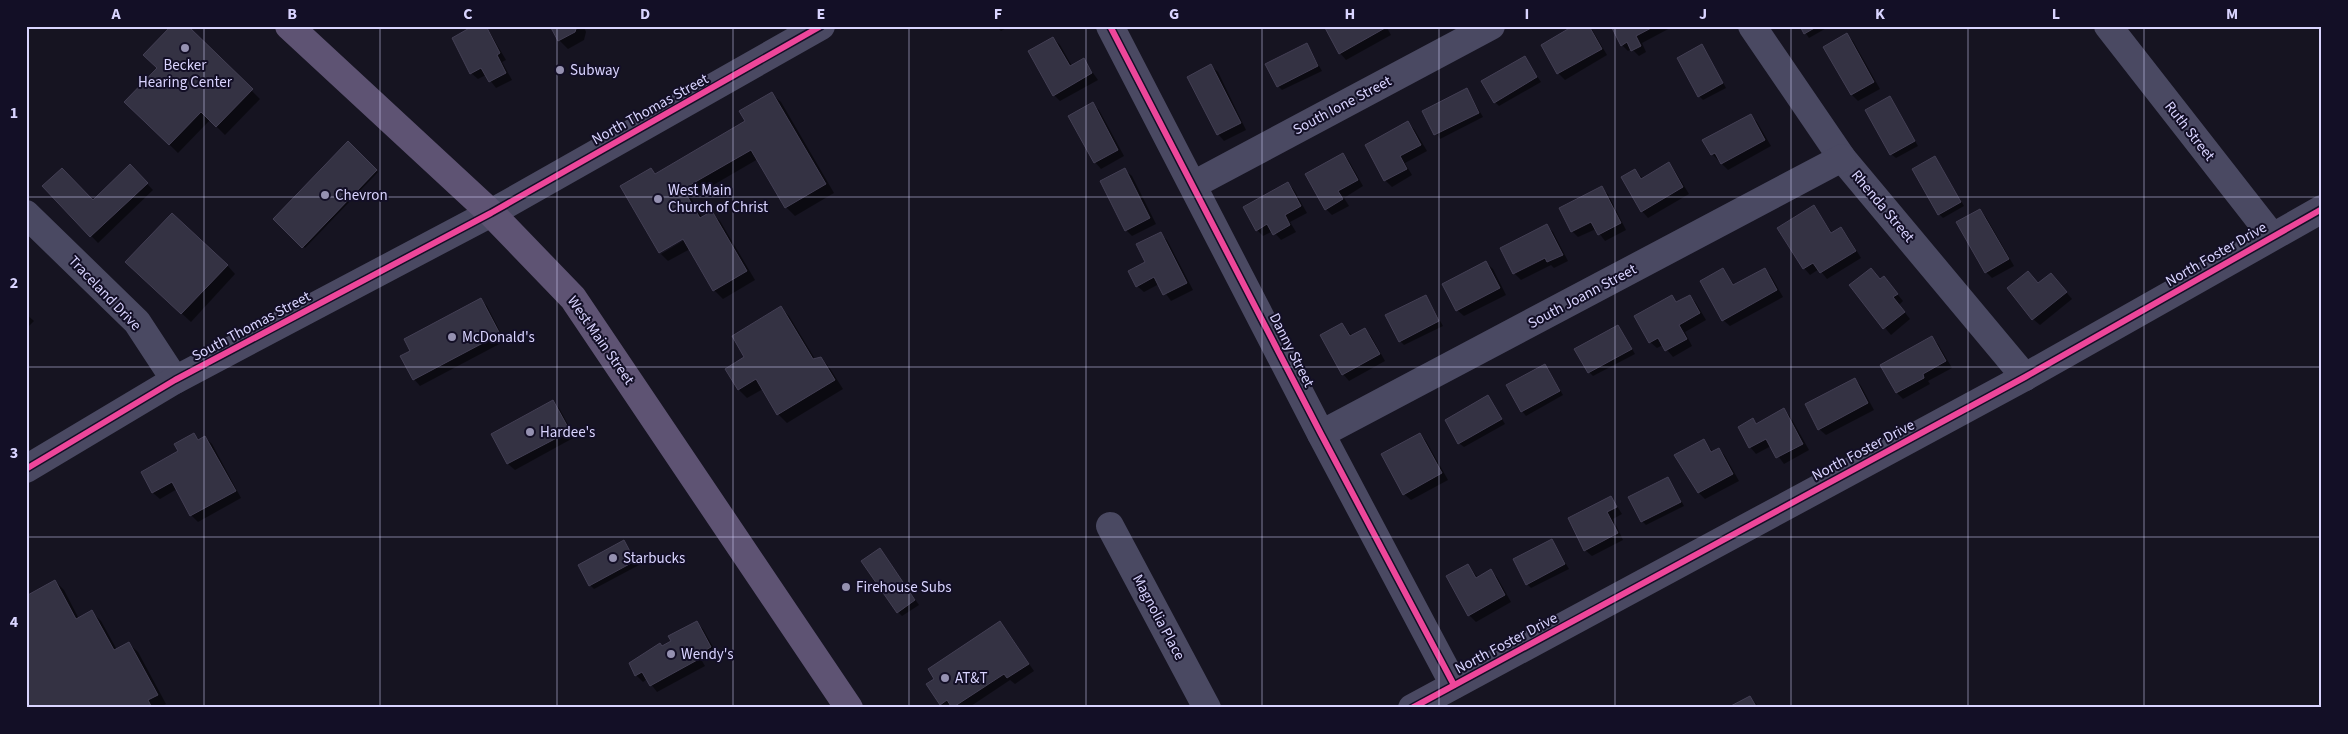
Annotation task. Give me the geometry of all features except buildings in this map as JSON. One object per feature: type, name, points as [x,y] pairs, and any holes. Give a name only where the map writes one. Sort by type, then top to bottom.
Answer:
[{"type":"main road","name":"West Main Street","points":[[289,26],[491,213],[573,298],[622,368],[798,635],[849,708]]},
{"type":"street","name":"North Thomas Street","points":[[491,213],[821,26]]},
{"type":"street","name":"Danny Street","points":[[1110,26],[1321,434],[1454,685]]},
{"type":"street","name":"South Ione Street","points":[[1193,185],[1491,26]]},
{"type":"street","name":"Rhenda Street","points":[[1752,26],[1842,158],[2025,377]]},
{"type":"street","name":"Ruth Street","points":[[2108,26],[2272,236]]},
{"type":"street","name":"South Joann Street","points":[[1321,434],[1842,158]]},
{"type":"street","name":"North Foster Drive","points":[[1412,708],[2025,377],[2322,209]]},
{"type":"street","name":"South Thomas Street","points":[[26,468],[175,380],[491,213]]},
{"type":"street","name":"Traceland Drive","points":[[26,214],[137,322],[175,380]]},
{"type":"street","name":"Magnolia Place","points":[[1110,526],[1208,708]]},
{"type":"cycle path","points":[[26,469],[175,380],[491,213],[821,26]]},
{"type":"cycle path","points":[[1110,26],[1321,434],[1454,685]]},
{"type":"cycle path","points":[[1412,708],[2025,377],[2322,209]]},
{"type":"place","name":"Becker Hearing Center","points":[[185,48]]},
{"type":"place","name":"Subway","points":[[560,70]]},
{"type":"place","name":"Chevron","points":[[325,195]]},
{"type":"place","name":"West Main Church of Christ","points":[[658,199]]},
{"type":"place","name":"McDonald's","points":[[452,337]]},
{"type":"place","name":"Hardee's","points":[[530,432]]},
{"type":"place","name":"Starbucks","points":[[613,558]]},
{"type":"place","name":"Firehouse Subs","points":[[846,587]]},
{"type":"place","name":"Wendy's","points":[[671,654]]},
{"type":"place","name":"AT&T","points":[[945,678]]}]
